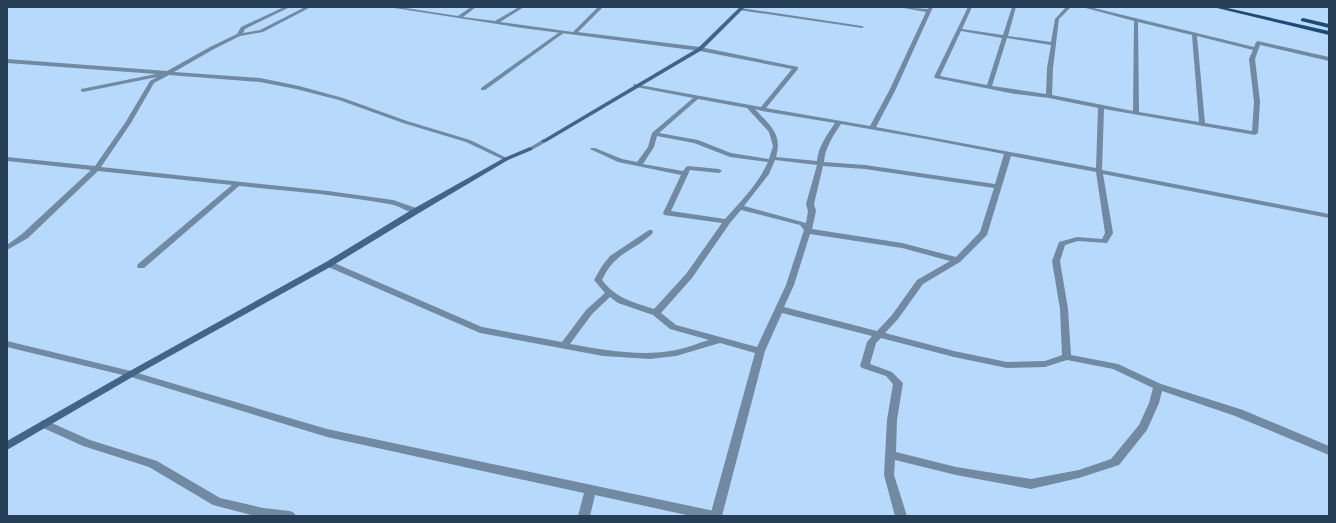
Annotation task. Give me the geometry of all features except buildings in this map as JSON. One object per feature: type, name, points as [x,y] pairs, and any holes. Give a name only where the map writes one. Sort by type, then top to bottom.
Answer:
[{"type":"main road","points":[[1216,7],[1329,33]]},
{"type":"main road","points":[[1245,7],[1329,26]]},
{"type":"main road","points":[[544,141],[636,85],[700,49],[742,8]]},
{"type":"main road","points":[[7,446],[131,374],[329,264],[506,159],[530,148]]},
{"type":"street","points":[[236,36],[243,28],[288,7]]},
{"type":"street","points":[[7,248],[25,236],[96,169],[128,123],[152,82],[236,36],[261,31],[309,7]]},
{"type":"street","points":[[390,7],[575,34],[700,49],[796,68],[762,109]]},
{"type":"street","points":[[424,12],[433,7]]},
{"type":"street","points":[[459,18],[474,7]]},
{"type":"street","points":[[496,23],[522,7]]},
{"type":"street","points":[[575,34],[601,7]]},
{"type":"street","points":[[872,128],[892,91],[930,9],[900,7]]},
{"type":"street","points":[[970,7],[961,30],[937,77],[1015,92],[1049,96],[1202,125],[1255,133],[1256,102],[1252,59],[1258,43],[1329,59]]},
{"type":"street","points":[[989,87],[1006,37],[1014,7]]},
{"type":"street","points":[[1049,96],[1057,19],[1069,7]]},
{"type":"street","points":[[1084,7],[1255,49]]},
{"type":"street","points":[[1099,11],[1105,7]]},
{"type":"street","points":[[742,8],[862,27]]},
{"type":"street","points":[[1136,20],[1136,113]]},
{"type":"street","points":[[961,30],[1054,44]]},
{"type":"street","points":[[483,89],[563,32]]},
{"type":"street","points":[[1194,34],[1202,125]]},
{"type":"street","points":[[7,61],[260,80],[297,87],[341,99],[405,122],[468,141],[506,159]]},
{"type":"street","points":[[7,65],[16,62]]},
{"type":"street","points":[[83,90],[168,73]]},
{"type":"street","points":[[636,85],[749,107],[1008,153],[1329,216]]},
{"type":"street","points":[[639,165],[651,147],[654,134],[697,97]]},
{"type":"street","points":[[656,313],[689,276],[727,221],[758,185],[772,160],[776,146],[772,132],[749,107]]},
{"type":"street","points":[[1067,357],[1064,309],[1056,261],[1062,244],[1077,239],[1104,241],[1109,233],[1099,171],[1101,107]]},
{"type":"street","points":[[7,344],[131,374],[327,434],[366,441],[715,516],[760,350],[790,285],[808,231],[812,211],[810,204],[821,154],[830,135],[839,122]]},
{"type":"street","points":[[654,134],[696,141],[730,155],[820,164],[865,166],[998,186]]},
{"type":"street","points":[[530,148],[544,141]]},
{"type":"street","points":[[593,149],[620,161],[686,174]]},
{"type":"street","points":[[901,516],[888,475],[892,420],[898,383],[889,374],[866,366],[872,342],[895,318],[920,282],[957,260],[984,233],[1008,153]]},
{"type":"street","points":[[7,159],[328,193],[392,202],[416,211]]},
{"type":"street","points":[[719,171],[688,168],[667,213],[727,221]]},
{"type":"street","points":[[140,266],[238,183]]},
{"type":"street","points":[[739,207],[803,223],[808,231]]},
{"type":"street","points":[[808,231],[899,243],[936,252],[957,260]]},
{"type":"street","points":[[649,232],[634,244],[625,248],[613,257],[603,268],[598,280],[610,293],[621,301],[656,313],[672,327],[760,350]]},
{"type":"street","points":[[329,264],[480,330],[603,353],[650,356],[676,353],[720,340]]},
{"type":"street","points":[[564,346],[589,312],[610,293]]},
{"type":"street","points":[[780,308],[954,354],[1007,365],[1045,364],[1067,357],[1115,366],[1158,386],[1239,413],[1329,451]]},
{"type":"street","points":[[890,455],[956,471],[1031,484],[1079,474],[1115,462],[1143,427],[1154,403],[1158,386]]},
{"type":"street","points":[[45,424],[87,442],[153,464],[217,502],[263,513],[290,516]]},
{"type":"street","points":[[584,516],[591,489]]}]
